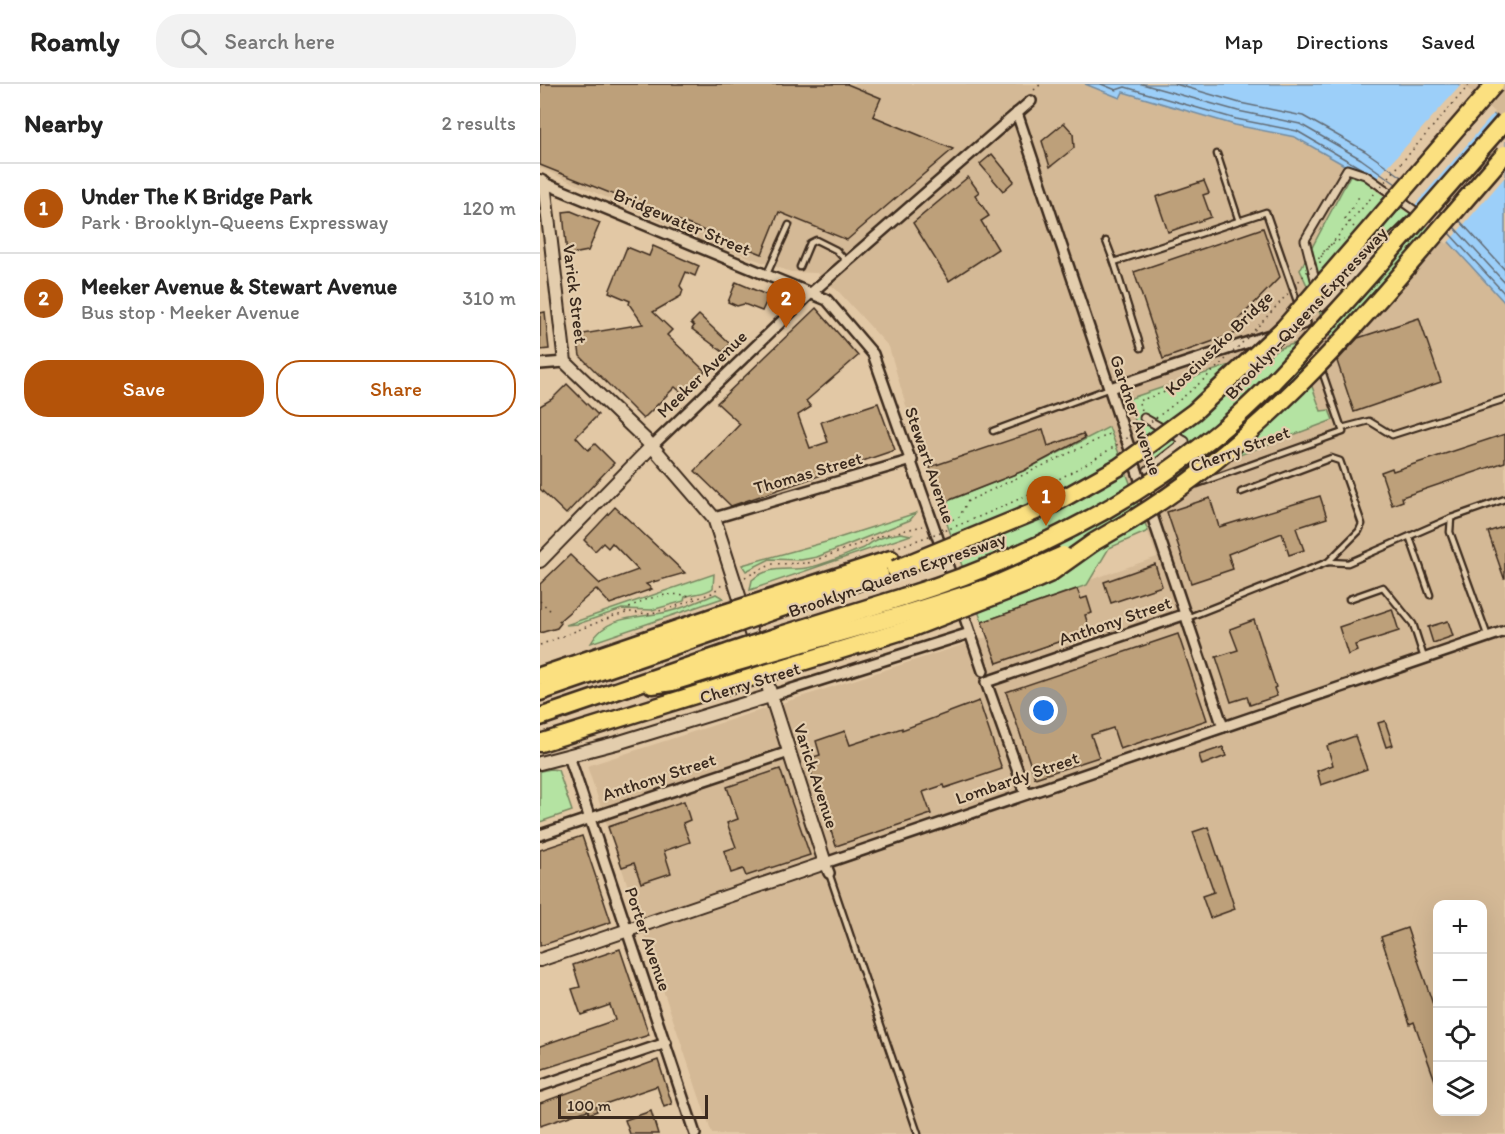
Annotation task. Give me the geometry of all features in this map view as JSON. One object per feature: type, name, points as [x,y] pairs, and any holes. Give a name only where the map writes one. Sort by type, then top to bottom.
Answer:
[{"type":"highway","name":"Brooklyn-Queens Expressway","points":[[540,692],[891,559],[986,533],[1053,504],[1111,471],[1164,435],[1214,395],[1284,328],[1495,84]]},
{"type":"highway","name":"Brooklyn-Queens Expressway","points":[[781,643],[988,568],[1070,531],[1155,480],[1219,432],[1308,345],[1505,121]]},
{"type":"highway","points":[[540,743],[789,666],[910,620],[1031,582],[1049,574],[1094,542],[1180,488],[1271,414],[1505,154]]},
{"type":"highway","points":[[540,717],[627,688],[672,682],[732,657],[781,643],[910,620]]},
{"type":"highway","points":[[540,676],[721,622]]},
{"type":"main road","name":"Varick Street","points":[[542,182],[565,362],[652,446]]},
{"type":"main road","name":"Varick Avenue","points":[[652,446],[714,518],[827,868]]},
{"type":"main road","name":"Meeker Avenue","points":[[540,561],[652,446]]},
{"type":"main road","name":"Cherry Street","points":[[540,763],[770,696]]},
{"type":"main road","name":"Lombardy Street","points":[[540,960],[827,868]]},
{"type":"street","name":"Meeker Avenue","points":[[652,446],[810,294],[1031,101]]},
{"type":"street","name":"Gardner Avenue","points":[[1017,113],[1223,727]]},
{"type":"street","points":[[1347,169],[1365,175],[1418,213],[1322,307],[1305,240],[1347,169]]},
{"type":"street","name":"Bridgewater Street","points":[[542,182],[810,294]]},
{"type":"street","name":"Stewart Avenue","points":[[810,294],[827,300],[873,354],[912,460],[982,671]]},
{"type":"street","points":[[1110,388],[1307,329]]},
{"type":"street","points":[[540,364],[565,362]]},
{"type":"street","points":[[1144,418],[1185,441],[1148,470]]},
{"type":"street","name":"Thomas Street","points":[[714,518],[912,460]]},
{"type":"street","name":"Cherry Street","points":[[1148,501],[1191,486]]},
{"type":"street","name":"Anthony Street","points":[[1026,794],[986,682],[1187,616]]},
{"type":"street","name":"Lombardy Street","points":[[827,868],[1026,794],[1505,631]]},
{"type":"street","name":"Cherry Street","points":[[770,696],[970,633]]},
{"type":"street","name":"Anthony Street","points":[[540,835],[789,752]]},
{"type":"street","name":"Porter Avenue","points":[[569,756],[695,1134]]},
{"type":"street","points":[[540,1086],[666,1043]]},
{"type":"lane","points":[[1216,153],[1239,221]]},
{"type":"lane","points":[[1114,262],[1266,212],[1312,344]]},
{"type":"lane","points":[[766,276],[789,225]]},
{"type":"lane","points":[[800,267],[810,243],[816,240],[836,250],[847,262]]},
{"type":"lane","points":[[1106,241],[1141,348]]},
{"type":"lane","points":[[1316,355],[1343,430]]},
{"type":"lane","points":[[993,431],[1110,388]]},
{"type":"lane","name":"Cherry Street","points":[[1191,486],[1369,421],[1392,435],[1505,399]]},
{"type":"lane","points":[[1241,492],[1331,458],[1340,461],[1362,524],[1359,531],[1328,562]]},
{"type":"lane","points":[[1187,616],[1328,562],[1348,563],[1410,538],[1451,518],[1505,499]]},
{"type":"lane","points":[[1451,518],[1450,532],[1488,637]]},
{"type":"lane","points":[[1410,538],[1430,595]]},
{"type":"lane","points":[[1348,599],[1383,586],[1413,624],[1424,660]]},
{"type":"lane","name":"Varick Avenue","points":[[827,868],[918,1134]]},
{"type":"path","name":"Kosciuszko Bridge","points":[[891,559],[1054,483],[1134,434],[1188,393],[1280,302],[1470,84]]},
{"type":"path","points":[[1320,269],[1321,256],[1329,245],[1340,239],[1348,239]]},
{"type":"path","points":[[1144,418],[1138,401],[1177,388]]},
{"type":"path","points":[[540,645],[554,642],[568,632],[624,614],[648,614],[696,598],[733,581]]},
{"type":"path","points":[[624,614],[634,605],[678,592],[696,598]]},
{"type":"path","points":[[540,601],[552,612]]},
{"type":"shaded area","points":[[540,84],[1085,84],[1121,98],[1122,92],[1235,125],[1295,137],[1353,170],[1300,270],[1334,344],[1439,231],[1505,303],[1505,1134],[712,1134],[587,766],[987,637],[982,622],[1077,589],[1090,580],[1157,557],[1109,427],[1023,471],[940,504],[913,430],[889,347],[839,292],[817,273],[791,272],[714,245],[540,168]]},
{"type":"shaded area","points":[[1458,84],[1505,84],[1505,124]]},
{"type":"green space","points":[[1353,170],[1439,231],[1334,344],[1300,270]]},
{"type":"green space","points":[[1296,343],[1321,411],[1329,410],[1333,420],[1157,486],[1128,399]]},
{"type":"green space","points":[[1109,427],[1148,531],[1109,548],[1087,585],[982,622],[940,504],[1023,471]]},
{"type":"green space","points":[[916,513],[910,520],[817,557],[801,560],[770,559],[746,571],[742,565],[826,542]]},
{"type":"green space","points":[[901,533],[911,535],[750,590],[752,580],[765,572],[820,565],[864,548],[881,538]]},
{"type":"green space","points":[[714,574],[713,588],[685,597],[684,601],[652,610],[622,609],[578,624],[566,625]]},
{"type":"green space","points":[[716,594],[723,598],[591,643],[598,633],[616,621],[671,611]]},
{"type":"green space","points":[[558,770],[572,811],[540,822],[540,771]]},
{"type":"water","points":[[1085,84],[1458,84],[1505,124],[1505,303],[1439,231],[1353,170],[1295,137],[1235,125],[1123,92],[1120,98]]},
{"type":"pier","points":[[1462,84],[1495,112],[1408,213],[1370,186]]},
{"type":"pier","points":[[1505,120],[1505,177],[1447,244],[1437,233],[1412,215]]},
{"type":"building","points":[[540,84],[847,84],[881,98],[873,116],[953,149],[847,240],[779,212],[762,254],[540,165]]},
{"type":"building","points":[[1064,123],[1073,133],[1074,148],[1050,167],[1042,141]]},
{"type":"building","points":[[992,154],[1014,181],[1003,191],[980,164]]},
{"type":"building","points":[[968,177],[979,192],[975,195],[989,216],[981,221],[998,249],[949,281],[913,223]]},
{"type":"building","points":[[1204,181],[1209,193],[1203,195],[1211,217],[1168,232],[1156,197]]},
{"type":"building","points":[[571,211],[600,223],[588,251],[567,255],[563,212]]},
{"type":"building","points":[[1263,228],[1280,277],[1238,320],[1242,331],[1163,359],[1134,272]]},
{"type":"building","points":[[653,246],[699,266],[695,276],[686,272],[680,286],[683,290],[681,296],[653,312],[672,330],[667,335],[705,371],[683,394],[675,387],[643,419],[580,356],[577,335],[643,324],[629,304],[630,301],[609,292],[627,247],[649,256]]},
{"type":"building","points":[[736,282],[769,296],[762,311],[744,304],[737,306],[728,302]]},
{"type":"building","points":[[816,308],[858,356],[806,401],[811,407],[798,415],[810,448],[828,442],[821,422],[878,403],[895,450],[731,506],[695,471],[740,424],[717,403]]},
{"type":"building","points":[[545,312],[549,349],[540,350],[540,313]]},
{"type":"building","points":[[699,315],[730,344],[723,352],[692,329],[694,326],[691,323]]},
{"type":"building","points":[[1419,318],[1441,382],[1354,412],[1337,361],[1358,338]]},
{"type":"building","points":[[567,384],[598,415],[576,437],[588,450],[595,444],[614,463],[566,514],[540,489],[540,406],[552,399]]},
{"type":"building","points":[[1043,429],[1048,446],[1083,434],[1085,438],[1023,471],[942,503],[930,467]]},
{"type":"building","points":[[1505,434],[1505,462],[1402,497],[1403,501],[1392,505],[1381,472],[1392,468],[1393,471]]},
{"type":"building","points":[[1320,496],[1327,518],[1296,528],[1304,550],[1289,555],[1282,533],[1228,554],[1233,569],[1191,583],[1167,512],[1210,498],[1219,527]]},
{"type":"building","points":[[615,507],[685,573],[646,584],[652,589],[610,604],[596,589],[559,621],[561,623],[557,628],[540,633],[540,584],[570,555],[600,584],[638,570],[612,543],[608,548],[603,543],[595,551],[584,540]]},
{"type":"building","points":[[1505,526],[1505,578],[1504,578],[1488,532]]},
{"type":"building","points":[[1155,564],[1162,586],[1111,603],[1104,582]]},
{"type":"building","points":[[1077,589],[1081,599],[1087,597],[1092,613],[1085,615],[1090,631],[997,663],[982,622]]},
{"type":"building","points":[[1392,609],[1399,631],[1355,645],[1357,651],[1348,655],[1339,627]]},
{"type":"building","points":[[1254,620],[1277,696],[1250,705],[1247,697],[1231,702],[1216,657],[1238,650],[1230,629]]},
{"type":"building","points":[[1448,621],[1453,636],[1433,643],[1428,627]]},
{"type":"building","points":[[1178,634],[1207,720],[1120,749],[1113,728],[1091,735],[1099,757],[1035,778],[1006,692]]},
{"type":"building","points":[[979,701],[1002,769],[945,788],[944,785],[923,792],[931,814],[836,846],[807,759],[820,755],[816,741],[845,731],[850,745],[902,728],[902,730]]},
{"type":"building","points":[[1385,721],[1393,745],[1386,747],[1378,723]]},
{"type":"building","points":[[1355,736],[1367,769],[1321,785],[1317,771],[1333,765],[1327,746]]},
{"type":"building","points":[[1223,747],[1226,756],[1202,765],[1199,755]]},
{"type":"building","points":[[780,769],[810,855],[746,876],[743,869],[731,873],[724,851],[736,847],[727,823],[738,819],[727,787]]},
{"type":"building","points":[[684,801],[690,820],[683,823],[690,842],[664,851],[671,873],[641,883],[634,863],[622,867],[608,827]]},
{"type":"building","points":[[1208,827],[1235,909],[1210,918],[1202,896],[1214,892],[1193,832]]},
{"type":"building","points":[[582,836],[611,922],[540,946],[540,850]]},
{"type":"building","points":[[1407,928],[1433,1004],[1433,1075],[1414,1022],[1410,1024],[1381,937]]},
{"type":"building","points":[[620,949],[649,1035],[540,1070],[540,1046],[615,1020],[610,1005],[581,1015],[572,989],[580,987],[573,965]]},
{"type":"building","points":[[658,1060],[672,1104],[664,1107],[657,1086],[596,1107],[597,1111],[589,1114],[588,1110],[540,1126],[540,1103]]},
{"type":"building","points":[[651,1111],[658,1134],[630,1134],[625,1120]]},
{"type":"place","name":"Meeker Avenue & Stewart Avenue","points":[[786,328]]},
{"type":"place","name":"Under The K Bridge Park","points":[[1046,526]]}]
